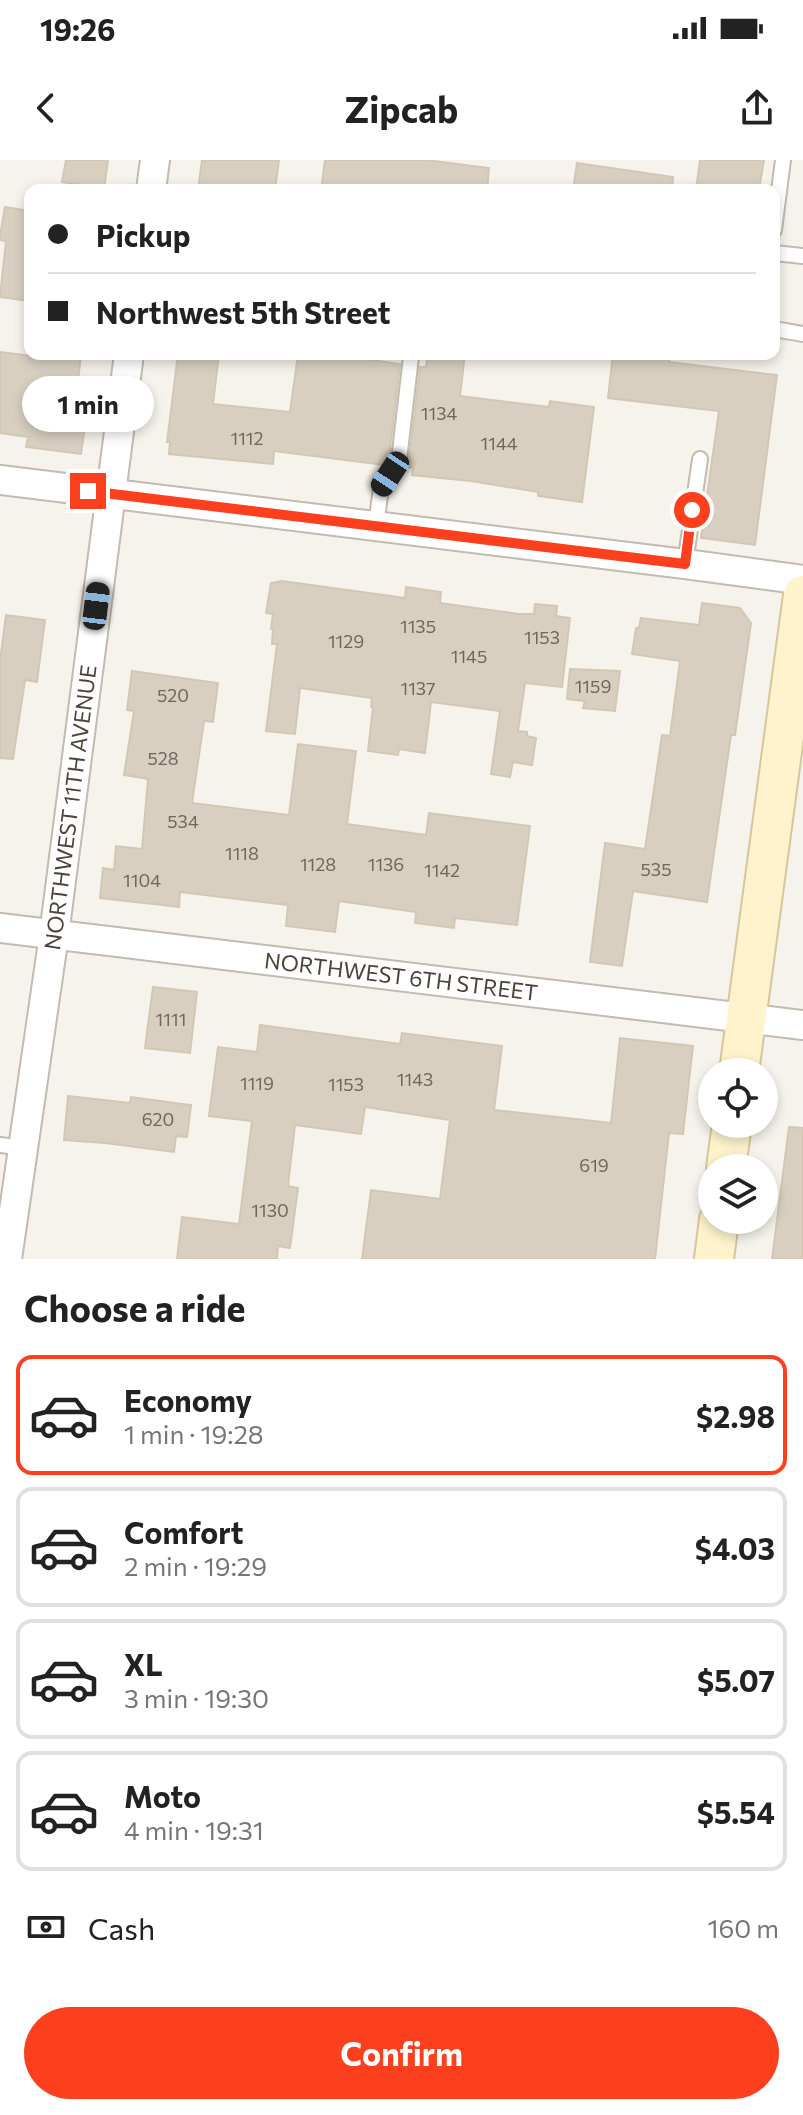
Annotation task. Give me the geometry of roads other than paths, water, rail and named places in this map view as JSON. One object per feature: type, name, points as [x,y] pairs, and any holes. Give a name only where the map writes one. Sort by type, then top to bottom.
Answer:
[{"type":"main road","points":[[741,1058],[803,595]]},
{"type":"main road","points":[[714,1259],[717,1234]]},
{"type":"street","points":[[152,184],[155,160]]},
{"type":"street","name":"NORTHWEST 11TH AVENUE","points":[[7,1259],[12,1146],[54,935],[128,360]]},
{"type":"street","points":[[0,480],[803,580]]},
{"type":"street","name":"NORTHWEST 6TH STREET","points":[[0,928],[803,1025]]},
{"type":"lane","points":[[780,184],[783,160]]},
{"type":"lane","points":[[780,254],[803,256]]},
{"type":"lane","points":[[780,330],[803,334]]},
{"type":"lane","points":[[376,526],[381,488],[399,460],[411,360]]},
{"type":"lane","points":[[685,564],[700,459]]}]
